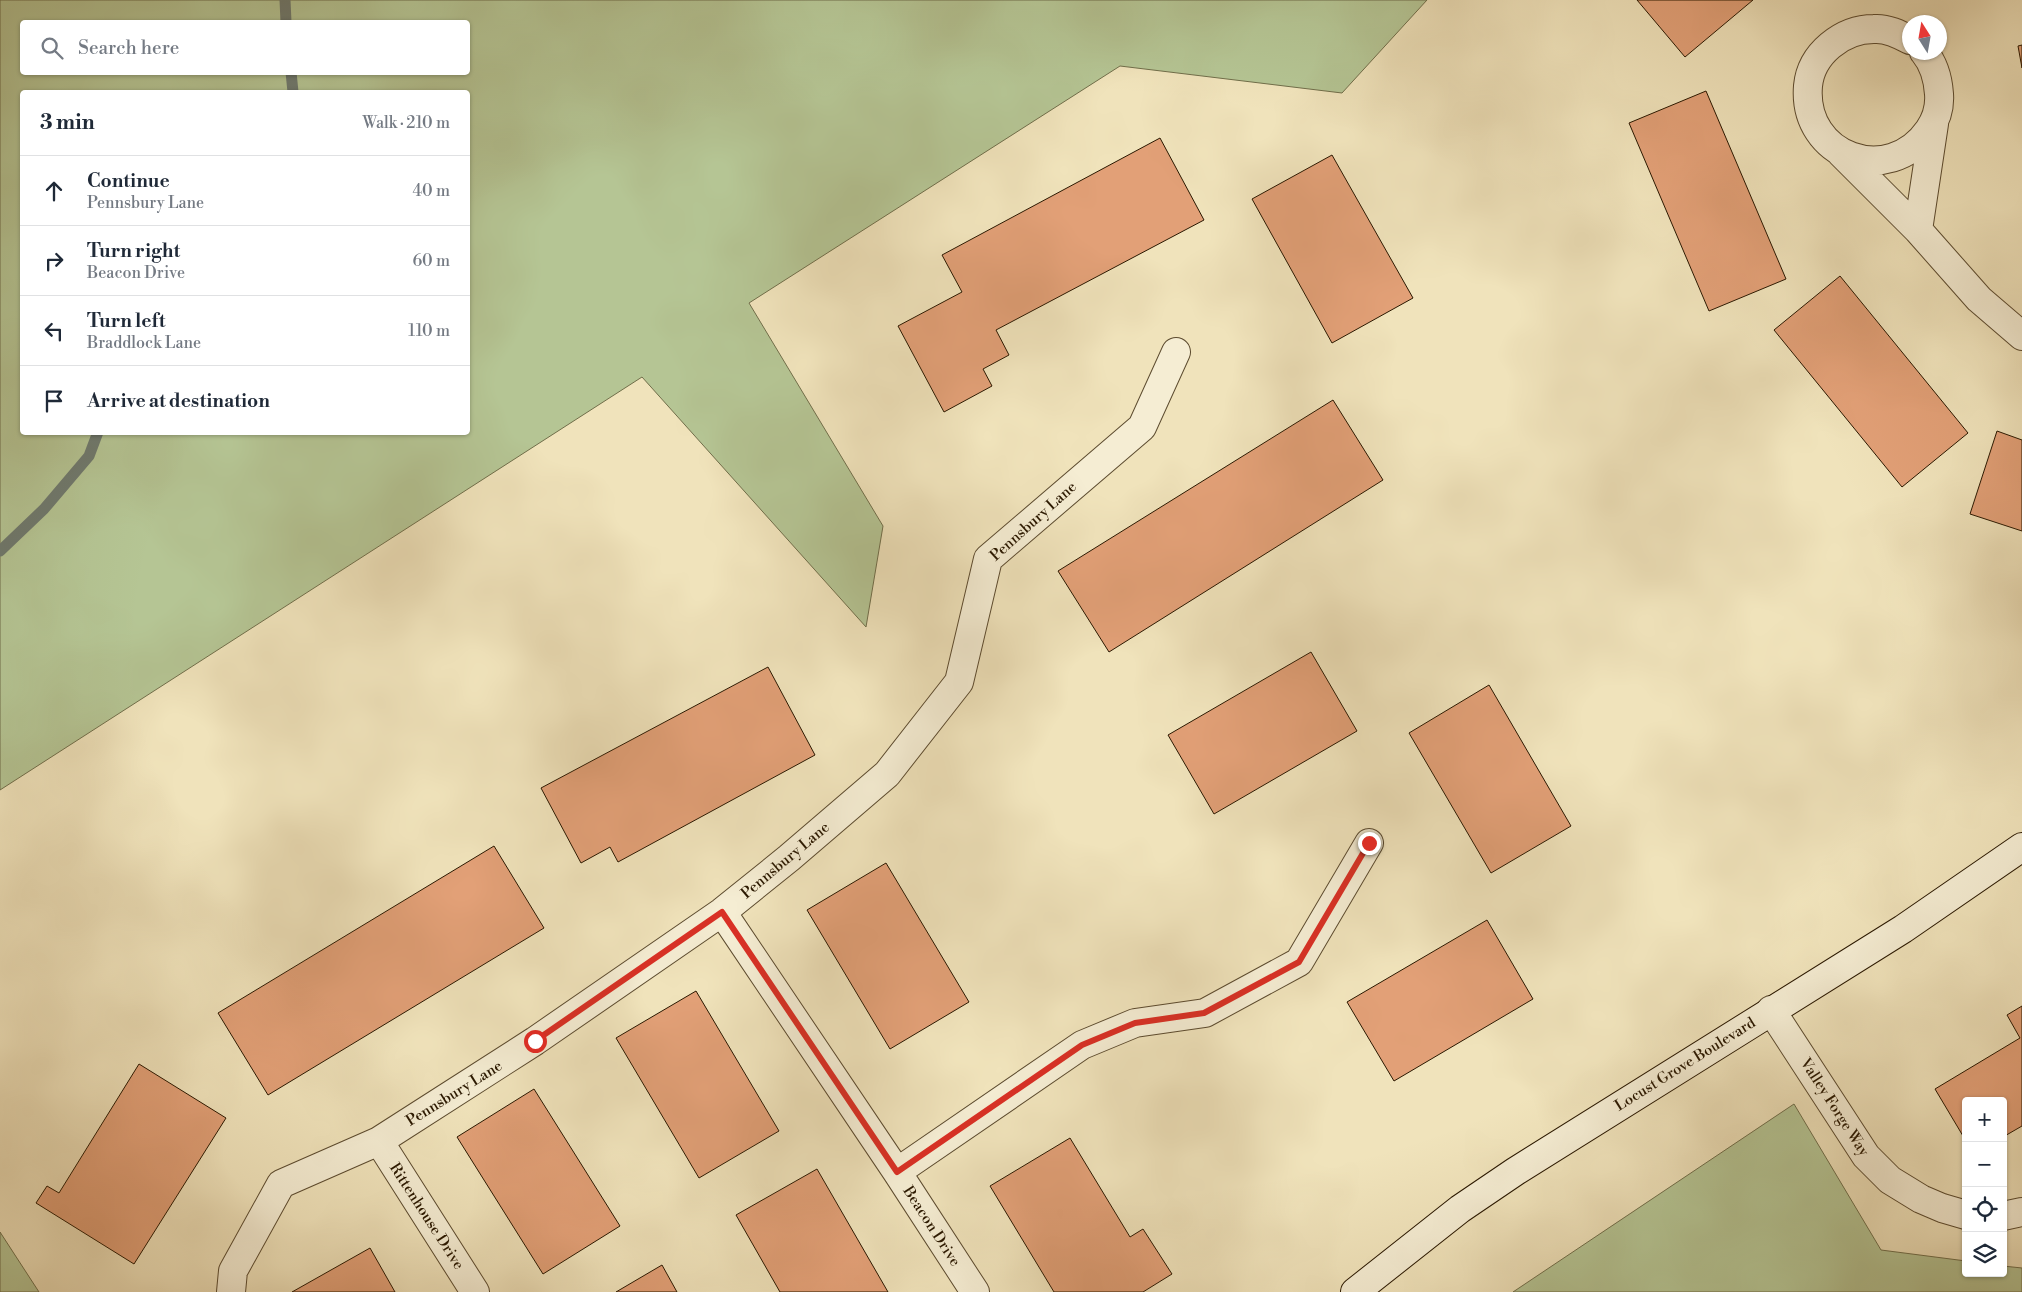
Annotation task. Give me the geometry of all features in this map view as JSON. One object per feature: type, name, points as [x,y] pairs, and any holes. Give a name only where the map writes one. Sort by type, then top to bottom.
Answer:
[{"type":"street","points":[[1902,35],[1896,32],[1874,28],[1852,32],[1834,42],[1818,58],[1809,78],[1807,100],[1812,121],[1824,139],[1838,150],[1918,230],[1978,299],[2022,336]]},
{"type":"street","points":[[1918,230],[1934,122],[1940,101],[1938,80],[1930,60]]},
{"type":"street","points":[[1838,150],[1862,160],[1884,160],[1904,153],[1922,140],[1934,122]]},
{"type":"street","name":"Pennsbury Lane","points":[[231,1292],[233,1271],[281,1184],[378,1141],[535,1041],[722,912],[789,858],[887,774],[959,682],[988,559],[1142,427],[1176,352]]},
{"type":"street","points":[[897,1172],[1082,1045],[1135,1023],[1204,1013],[1299,962],[1369,843]]},
{"type":"street","name":"Locust Grove Boulevard","points":[[1355,1292],[1460,1209],[1516,1171],[1903,929],[2022,847]]},
{"type":"street","name":"Beacon Drive","points":[[722,912],[897,1172],[975,1292]]},
{"type":"street","name":"Valley Forge Way","points":[[1771,1010],[1866,1156],[1890,1180],[1920,1199],[1942,1208],[1962,1213]]},
{"type":"street","name":"Rittenhouse Drive","points":[[378,1141],[475,1292]]},
{"type":"street","points":[[2007,1215],[2022,1212]]},
{"type":"green space","points":[[0,0],[1427,0],[1342,93],[1120,66],[749,303],[883,526],[866,627],[642,377],[0,790]]},
{"type":"green space","points":[[1794,1104],[1881,1250],[1962,1260],[1962,1277],[2007,1277],[2007,1266],[2022,1268],[2022,1292],[1513,1292]]},
{"type":"green space","points":[[0,1232],[39,1292],[0,1292]]},
{"type":"building","points":[[1637,0],[1753,0],[1685,57]]},
{"type":"building","points":[[2022,45],[2022,68],[2018,46]]},
{"type":"building","points":[[1706,91],[1786,279],[1709,311],[1629,123]]},
{"type":"building","points":[[1160,138],[1204,220],[996,330],[1009,355],[983,369],[992,386],[944,412],[898,326],[962,292],[942,255]]},
{"type":"building","points":[[1332,155],[1413,298],[1332,343],[1252,199]]},
{"type":"building","points":[[1840,276],[1968,433],[1902,487],[1774,330]]},
{"type":"building","points":[[1333,400],[1383,480],[1109,652],[1058,571]]},
{"type":"building","points":[[1997,431],[2022,440],[2022,531],[1970,514]]},
{"type":"building","points":[[1311,652],[1357,731],[1214,814],[1168,735]]},
{"type":"building","points":[[768,667],[815,755],[618,862],[610,847],[581,863],[541,788]]},
{"type":"building","points":[[1489,685],[1571,826],[1491,873],[1409,733]]},
{"type":"building","points":[[494,846],[544,928],[268,1095],[218,1013]]},
{"type":"building","points":[[886,863],[969,1002],[890,1049],[807,910]]},
{"type":"building","points":[[1487,920],[1533,999],[1394,1081],[1347,1002]]},
{"type":"building","points":[[696,991],[779,1131],[699,1178],[616,1038]]},
{"type":"building","points":[[2022,1006],[2022,1126],[2007,1135],[2007,1097],[1962,1097],[1962,1134],[1935,1089],[2020,1038],[2007,1015]]},
{"type":"building","points":[[139,1064],[226,1118],[134,1264],[36,1203],[47,1186],[59,1193]]},
{"type":"building","points":[[534,1089],[620,1226],[543,1274],[457,1137]]},
{"type":"building","points":[[1070,1138],[1130,1237],[1143,1229],[1172,1274],[1143,1292],[1054,1292],[990,1186]]},
{"type":"building","points":[[817,1169],[888,1292],[780,1292],[736,1215]]},
{"type":"building","points":[[370,1248],[395,1292],[292,1292]]},
{"type":"building","points":[[662,1265],[677,1292],[616,1292]]},
{"type":"waterway","points":[[285,0],[286,20]]},
{"type":"waterway","points":[[291,75],[293,90]]},
{"type":"waterway","points":[[0,551],[44,509],[89,456],[97,435]]},
{"type":"route","points":[[535,1041],[722,912],[897,1172],[1082,1045],[1135,1023],[1204,1013],[1299,962],[1369,843]]}]
